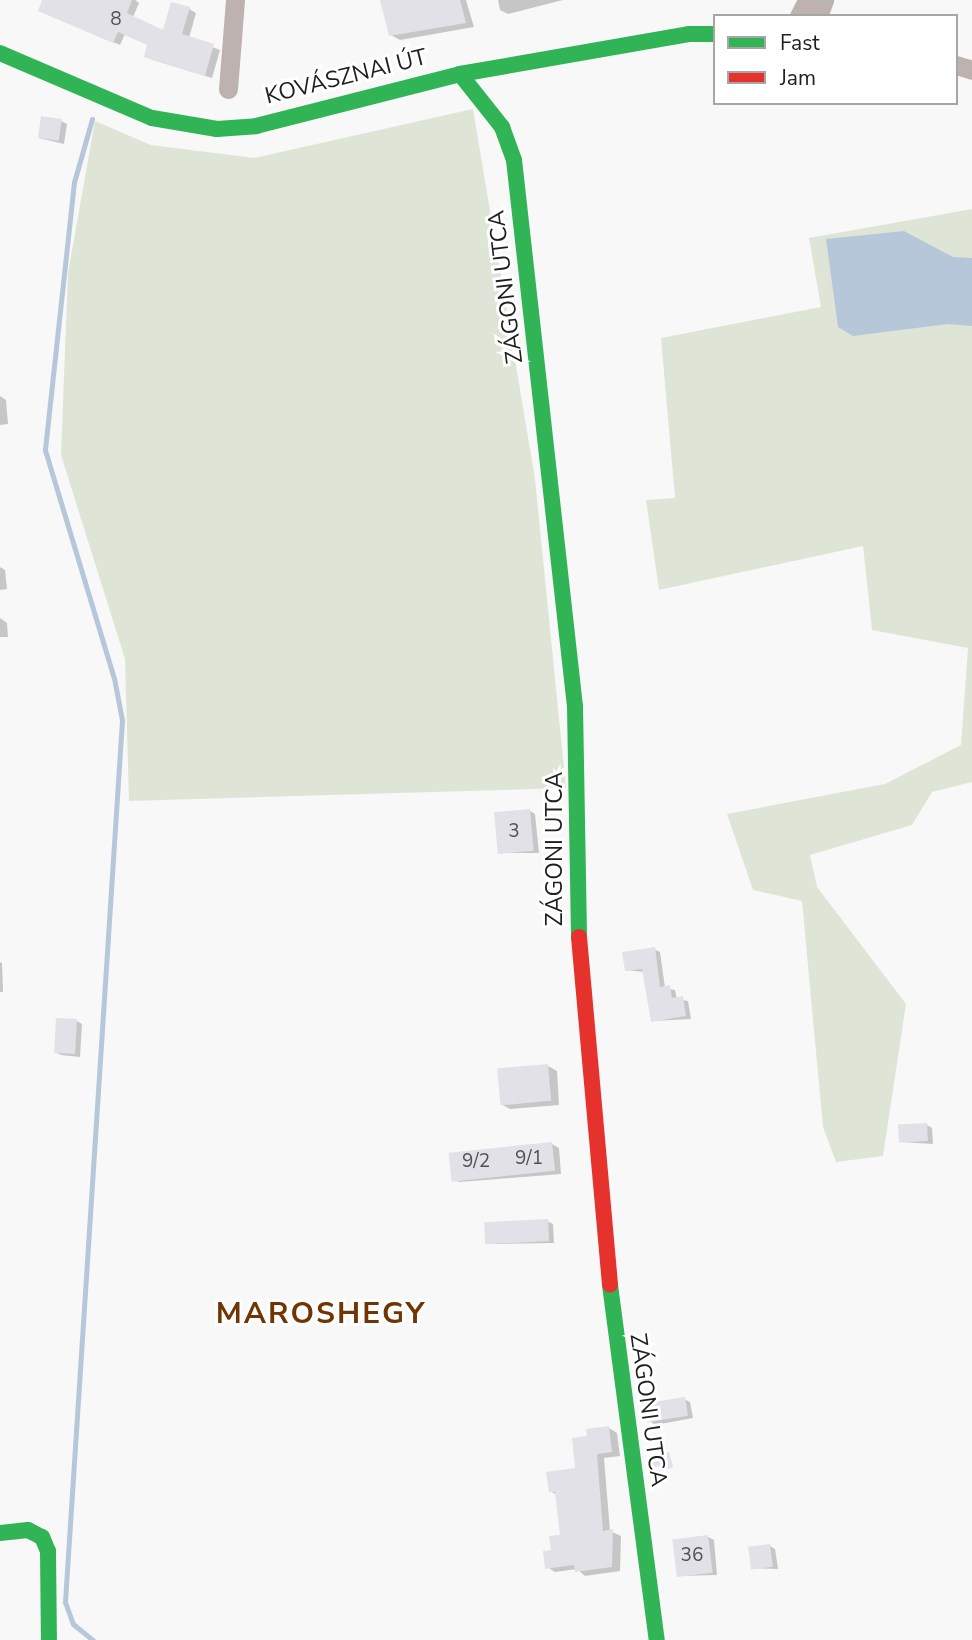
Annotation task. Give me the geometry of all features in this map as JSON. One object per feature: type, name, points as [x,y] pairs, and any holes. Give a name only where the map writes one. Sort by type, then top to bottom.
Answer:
[{"type":"street","points":[[229,89],[235,0]]},
{"type":"street","name":"KOVÁSZNAI ÚT","points":[[0,54],[152,118],[217,129],[256,126],[460,74],[689,34],[713,34]]},
{"type":"street","name":"ZÁGONI UTCA","points":[[460,74],[502,127],[514,160],[575,706],[577,916],[615,1346],[657,1640]]},
{"type":"street","points":[[0,1533],[28,1530],[43,1538],[48,1551],[49,1640]]},
{"type":"green space","points":[[473,109],[535,479],[566,788],[129,801],[125,659],[61,455],[68,273],[95,121],[151,145],[254,158]]},
{"type":"green space","points":[[972,209],[972,782],[932,792],[912,825],[810,855],[817,887],[906,1004],[883,1156],[836,1162],[823,1127],[802,901],[753,890],[727,814],[885,784],[961,745],[968,648],[872,630],[863,546],[659,590],[646,500],[675,498],[661,338],[821,307],[809,238]]},
{"type":"water","points":[[904,231],[953,257],[972,258],[972,326],[948,324],[853,336],[838,327],[826,239]]},
{"type":"building","points":[[42,0],[132,0],[127,13],[163,30],[171,2],[190,7],[182,34],[214,44],[205,76],[144,57],[147,45],[118,32],[113,43],[38,11]]},
{"type":"building","points":[[380,0],[460,0],[466,23],[389,36]]},
{"type":"building","points":[[41,116],[62,119],[59,141],[38,138]]},
{"type":"building","points":[[530,809],[534,851],[498,854],[494,812]]},
{"type":"building","points":[[655,947],[660,987],[670,985],[672,998],[683,996],[686,1016],[651,1022],[642,969],[625,971],[622,952]]},
{"type":"building","points":[[56,1018],[77,1019],[75,1054],[54,1053]]},
{"type":"building","points":[[548,1064],[551,1101],[500,1105],[497,1068]]},
{"type":"building","points":[[927,1123],[928,1141],[899,1142],[898,1125]]},
{"type":"building","points":[[552,1142],[555,1171],[452,1182],[449,1153]]},
{"type":"building","points":[[548,1219],[549,1241],[485,1244],[484,1222]]},
{"type":"building","points":[[685,1397],[688,1416],[647,1422],[645,1403]]},
{"type":"building","points":[[609,1426],[612,1452],[597,1454],[603,1531],[613,1529],[612,1567],[575,1572],[574,1565],[545,1569],[543,1551],[551,1550],[549,1536],[560,1535],[555,1492],[549,1492],[546,1472],[575,1468],[572,1438],[587,1436],[586,1429]]},
{"type":"building","points":[[669,1452],[673,1467],[652,1473],[648,1458]]},
{"type":"building","points":[[708,1535],[713,1573],[677,1577],[672,1539]]},
{"type":"building","points":[[770,1544],[773,1567],[751,1570],[748,1547]]},
{"type":"waterway","points":[[92,119],[74,182],[45,450],[114,678],[122,720],[65,1602],[73,1624],[93,1640]]},
{"type":"traffic: fast","points":[[0,53],[152,118],[217,129],[256,126],[460,74],[689,34],[713,34]]},
{"type":"traffic: fast","points":[[460,74],[502,127],[514,160],[575,706],[579,937]]},
{"type":"traffic: fast","points":[[610,1285],[657,1640]]},
{"type":"traffic: fast","points":[[0,1533],[28,1530],[42,1537],[48,1551],[49,1640]]},
{"type":"traffic: jam","points":[[579,937],[610,1285]]},
{"type":"district","name":"MAROSHEGY","points":[[321,1314]]}]
